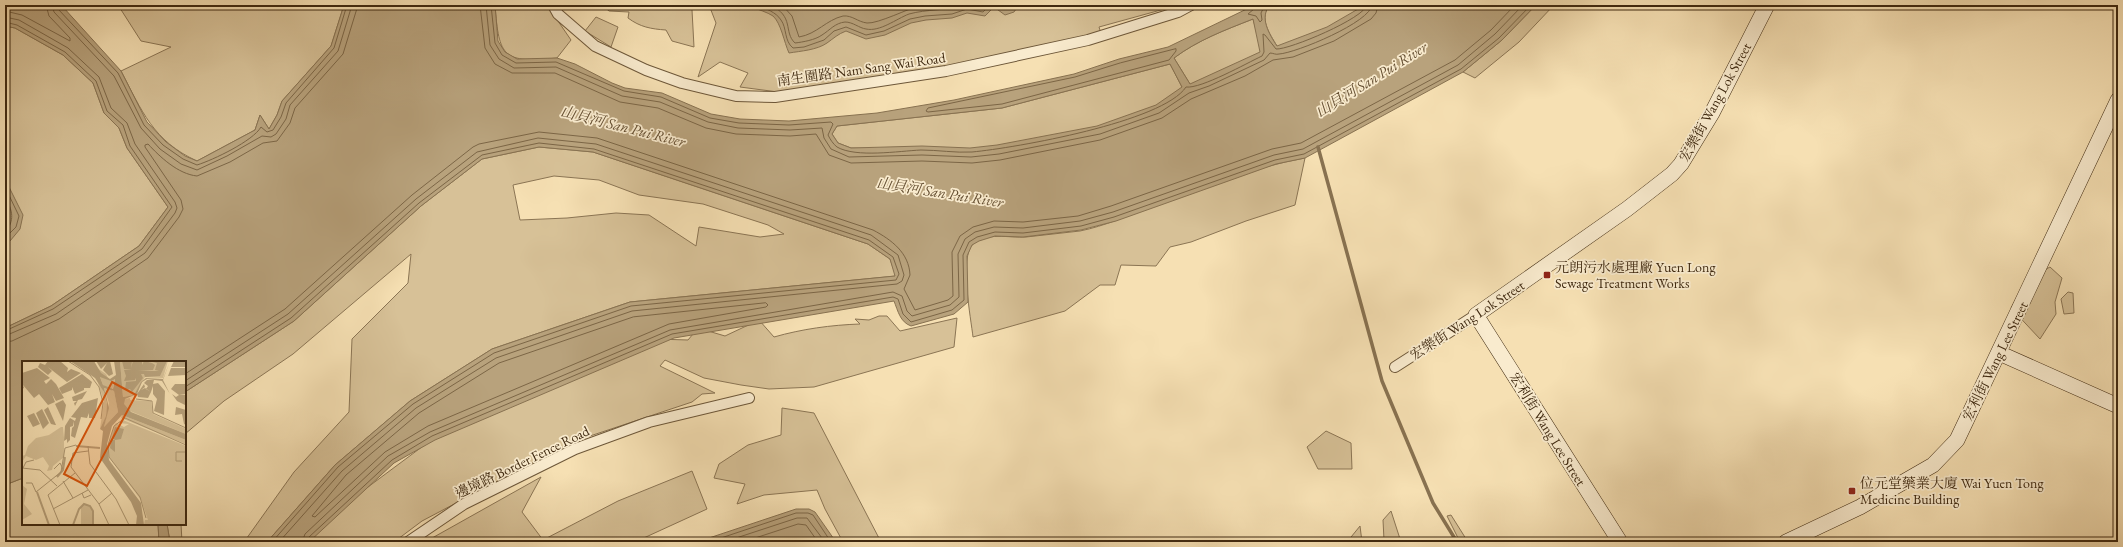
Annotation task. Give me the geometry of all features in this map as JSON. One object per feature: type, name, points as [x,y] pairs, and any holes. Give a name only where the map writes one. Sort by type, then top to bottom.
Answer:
[{"type":"street","name":"南生圍路 Nam Sang Wai Road","points":[[553,5],[558,14],[595,46],[646,70],[682,83],[736,96],[775,96],[946,71],[1088,40],[1178,12],[1191,5]]},
{"type":"street","name":"宏樂街 Wang Lok Street","points":[[1395,367],[1476,315],[1627,209],[1672,174],[1681,164],[1712,113],[1767,5]]},
{"type":"street","name":"宏利街 Wang Lee Street","points":[[1786,542],[1860,507],[1933,465],[1957,440],[2118,100]]},
{"type":"street","name":"宏利街 Wang Lee Street","points":[[1476,315],[1620,542]]},
{"type":"street","points":[[1999,353],[2118,406]]},
{"type":"street","name":"邊境路 Border Fence Road","points":[[408,542],[464,504],[575,449],[650,422],[749,398]]},
{"type":"shaded area","points":[[118,5],[344,5],[331,46],[282,101],[277,115],[269,129],[260,115],[255,130],[197,161],[182,153],[170,144],[150,124],[121,71],[171,47],[141,41]]},
{"type":"shaded area","points":[[495,5],[547,5],[571,40],[557,58],[525,59],[515,57],[507,53],[502,46],[499,36]]},
{"type":"shaded area","points":[[602,5],[689,5],[692,10],[694,47],[672,41],[666,30],[637,24],[628,18],[629,12],[609,11]]},
{"type":"shaded area","points":[[709,5],[1179,5],[1099,27],[1103,40],[949,74],[778,92],[740,87],[748,73],[720,62],[698,77],[716,23]]},
{"type":"shaded area","points":[[1270,5],[1438,5],[1056,152],[851,148],[838,143],[832,134],[837,126],[1002,108],[1170,64],[1182,87],[1190,84],[1174,58],[1222,31],[1253,19],[1257,33],[1277,46],[1266,26],[1265,21],[1265,15]]},
{"type":"shaded area","points":[[1536,5],[1554,5],[1519,42],[1475,78],[1463,72],[1502,40]]},
{"type":"shaded area","points":[[596,17],[618,27],[611,47],[585,31]]},
{"type":"shaded area","points":[[5,26],[15,28],[63,55],[93,83],[104,113],[119,128],[127,148],[168,207],[139,246],[51,306],[5,328]]},
{"type":"shaded area","points":[[539,147],[593,152],[868,244],[890,259],[896,276],[630,302],[492,349],[410,401],[335,465],[267,542],[244,542],[294,472],[349,412],[352,339],[408,283],[411,254],[293,354],[224,401],[186,433],[186,391],[294,321],[421,206],[482,159]],"holes":[[[554,176],[599,180],[639,195],[703,204],[768,225],[784,234],[760,237],[699,227],[696,246],[649,215],[616,213],[567,218],[520,220],[513,185]]]},
{"type":"shaded area","points":[[1305,158],[1295,205],[1246,221],[1191,242],[1170,247],[1156,266],[1121,265],[1115,285],[1100,285],[1065,311],[973,337],[968,303],[966,274],[969,251],[973,244],[978,240],[998,236],[1026,237],[1089,229],[1247,173]]},
{"type":"shaded area","points":[[2050,267],[2062,278],[2055,302],[2056,314],[2040,339],[2011,308],[2026,280]]},
{"type":"shaded area","points":[[2068,292],[2073,293],[2074,313],[2064,314],[2061,299]]},
{"type":"shaded area","points":[[879,316],[887,316],[900,331],[957,318],[954,347],[814,387],[769,389],[741,385],[704,378],[665,360],[660,366],[715,393],[702,394],[692,402],[572,442],[422,521],[394,542],[294,542],[446,429],[655,339],[688,340],[698,328],[725,336],[759,320],[774,337],[817,328],[860,324],[855,319],[869,320]]},
{"type":"shaded area","points":[[782,408],[814,413],[881,542],[843,542],[825,509],[817,490],[764,495],[737,504],[745,484],[714,478],[719,464],[748,445],[781,435]]},
{"type":"shaded area","points":[[1326,431],[1351,443],[1352,469],[1318,469],[1307,447]]},
{"type":"shaded area","points":[[692,471],[707,509],[635,542],[425,542],[541,477],[522,512],[543,540],[618,501]]},
{"type":"shaded area","points":[[22,478],[22,525],[158,525],[159,542],[5,542],[5,485]]},
{"type":"shaded area","points":[[1391,511],[1401,542],[1381,542],[1384,540],[1383,520]]},
{"type":"shaded area","points":[[1451,515],[1468,542],[1460,542],[1447,516]]},
{"type":"shaded area","points":[[167,525],[181,525],[182,542],[170,542]]},
{"type":"shaded area","points":[[1360,526],[1362,542],[1347,542]]},
{"type":"water","name":"山貝河 San Pui River","points":[[5,5],[56,5],[63,7],[121,71],[147,122],[166,142],[185,156],[197,161],[255,130],[260,115],[269,129],[277,115],[282,101],[331,46],[344,5],[495,5],[498,41],[505,52],[517,59],[557,58],[575,64],[625,88],[662,93],[711,114],[740,119],[789,121],[877,113],[954,100],[1074,74],[1119,59],[1168,47],[1255,5],[1270,5],[1265,15],[1266,26],[1277,46],[1327,27],[1365,5],[1536,5],[1502,40],[1463,72],[1305,158],[1276,164],[1116,221],[1081,230],[1023,237],[995,236],[979,241],[972,245],[967,256],[968,302],[954,314],[911,326],[904,322],[894,301],[674,338],[435,440],[394,463],[309,542],[267,542],[335,465],[410,401],[492,349],[630,302],[895,276],[890,259],[868,244],[593,152],[539,147],[482,159],[421,206],[294,321],[186,391],[186,361],[22,361],[22,478],[5,485],[5,328],[51,306],[139,246],[168,207],[127,148],[119,128],[104,113],[93,83],[63,55],[15,28],[5,26]],"holes":[[[1253,19],[1260,52],[1190,84],[1174,58],[1222,31]],[[1170,64],[1182,87],[1156,105],[1097,126],[997,145],[970,148],[922,146],[851,148],[838,143],[832,134],[837,126],[1002,108]]]},
{"type":"water","points":[[752,5],[1019,5],[1014,12],[1005,15],[994,7],[985,16],[967,13],[952,18],[926,20],[911,23],[885,35],[866,39],[846,31],[819,47],[789,53],[776,19],[766,12],[752,7]]},
{"type":"water","points":[[5,179],[23,215],[20,229],[10,241],[5,242]]},
{"type":"water","points":[[796,509],[809,509],[815,512],[836,542],[697,542]]},
{"type":"water","points":[[158,525],[167,525],[170,542],[159,542]]},
{"type":"waterway","points":[[1318,147],[1382,381],[1433,503],[1457,542]]},
{"type":"place","name":"元朗污水處理廠 Yuen Long Sewage Treatment Works","points":[[1547,275]]},
{"type":"place","name":"位元堂藥業大廈 Wai Yuen Tong Medicine Building","points":[[1852,491]]}]
